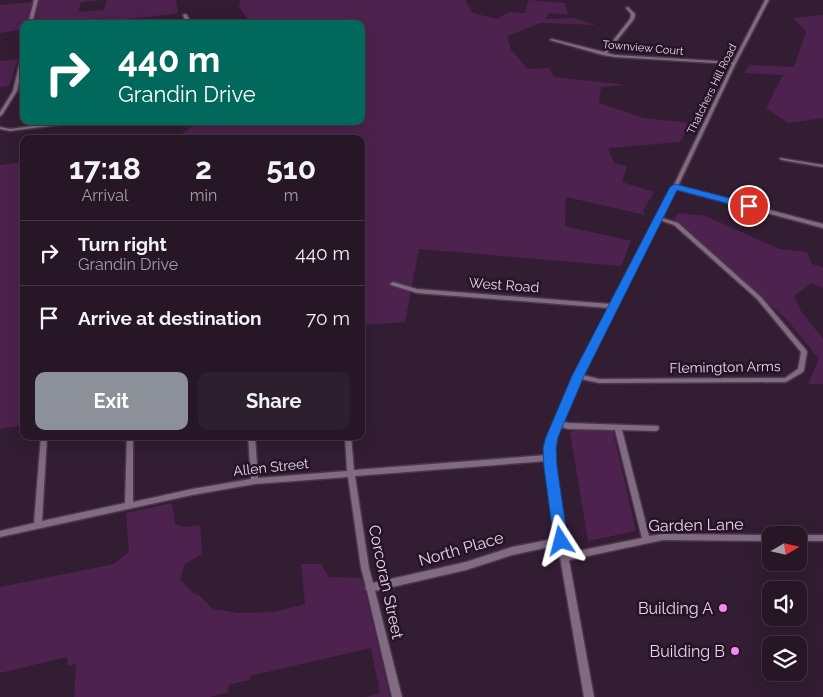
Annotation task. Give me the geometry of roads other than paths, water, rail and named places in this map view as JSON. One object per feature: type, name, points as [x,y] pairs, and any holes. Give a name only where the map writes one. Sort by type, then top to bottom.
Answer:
[{"type":"street","points":[[31,20],[36,0]]},
{"type":"street","name":"Thatchers Hill Road","points":[[589,697],[561,541],[550,448],[557,422],[578,376],[675,187],[734,63],[768,0]]},
{"type":"street","points":[[604,54],[632,19],[633,14],[628,8]]},
{"type":"street","points":[[184,15],[187,20]]},
{"type":"street","name":"Townview Court","points":[[552,40],[604,54],[734,63]]},
{"type":"street","points":[[0,115],[15,91],[20,70]]},
{"type":"street","points":[[0,133],[49,125]]},
{"type":"street","points":[[0,128],[10,130]]},
{"type":"street","points":[[782,160],[823,166]]},
{"type":"street","points":[[675,187],[823,226]]},
{"type":"street","name":"Flemington Arms","points":[[578,376],[598,382],[786,380],[801,370],[804,352],[759,298],[676,224],[658,218]]},
{"type":"street","name":"West Road","points":[[393,284],[406,289],[427,292],[613,306]]},
{"type":"street","points":[[557,422],[568,426],[656,428]]},
{"type":"street","points":[[618,427],[646,540]]},
{"type":"street","points":[[38,525],[44,440]]},
{"type":"street","points":[[129,505],[130,440]]},
{"type":"street","points":[[251,440],[255,481]]},
{"type":"street","name":"Corcoran Street","points":[[348,440],[350,473],[369,588],[396,697]]},
{"type":"street","name":"Allen Street","points":[[0,534],[208,488],[255,481],[550,458]]},
{"type":"street","name":"Garden Lane","points":[[564,557],[646,540],[673,537],[762,538]]},
{"type":"street","points":[[808,538],[823,538]]},
{"type":"street","name":"North Place","points":[[369,588],[466,566],[512,551],[561,541]]},
{"type":"waterway","points":[[80,20],[135,15],[161,0]]},
{"type":"waterway","points":[[0,24],[20,23]]},
{"type":"place","name":"Building A","points":[[723,608]]},
{"type":"place","name":"Building B","points":[[735,651]]}]
